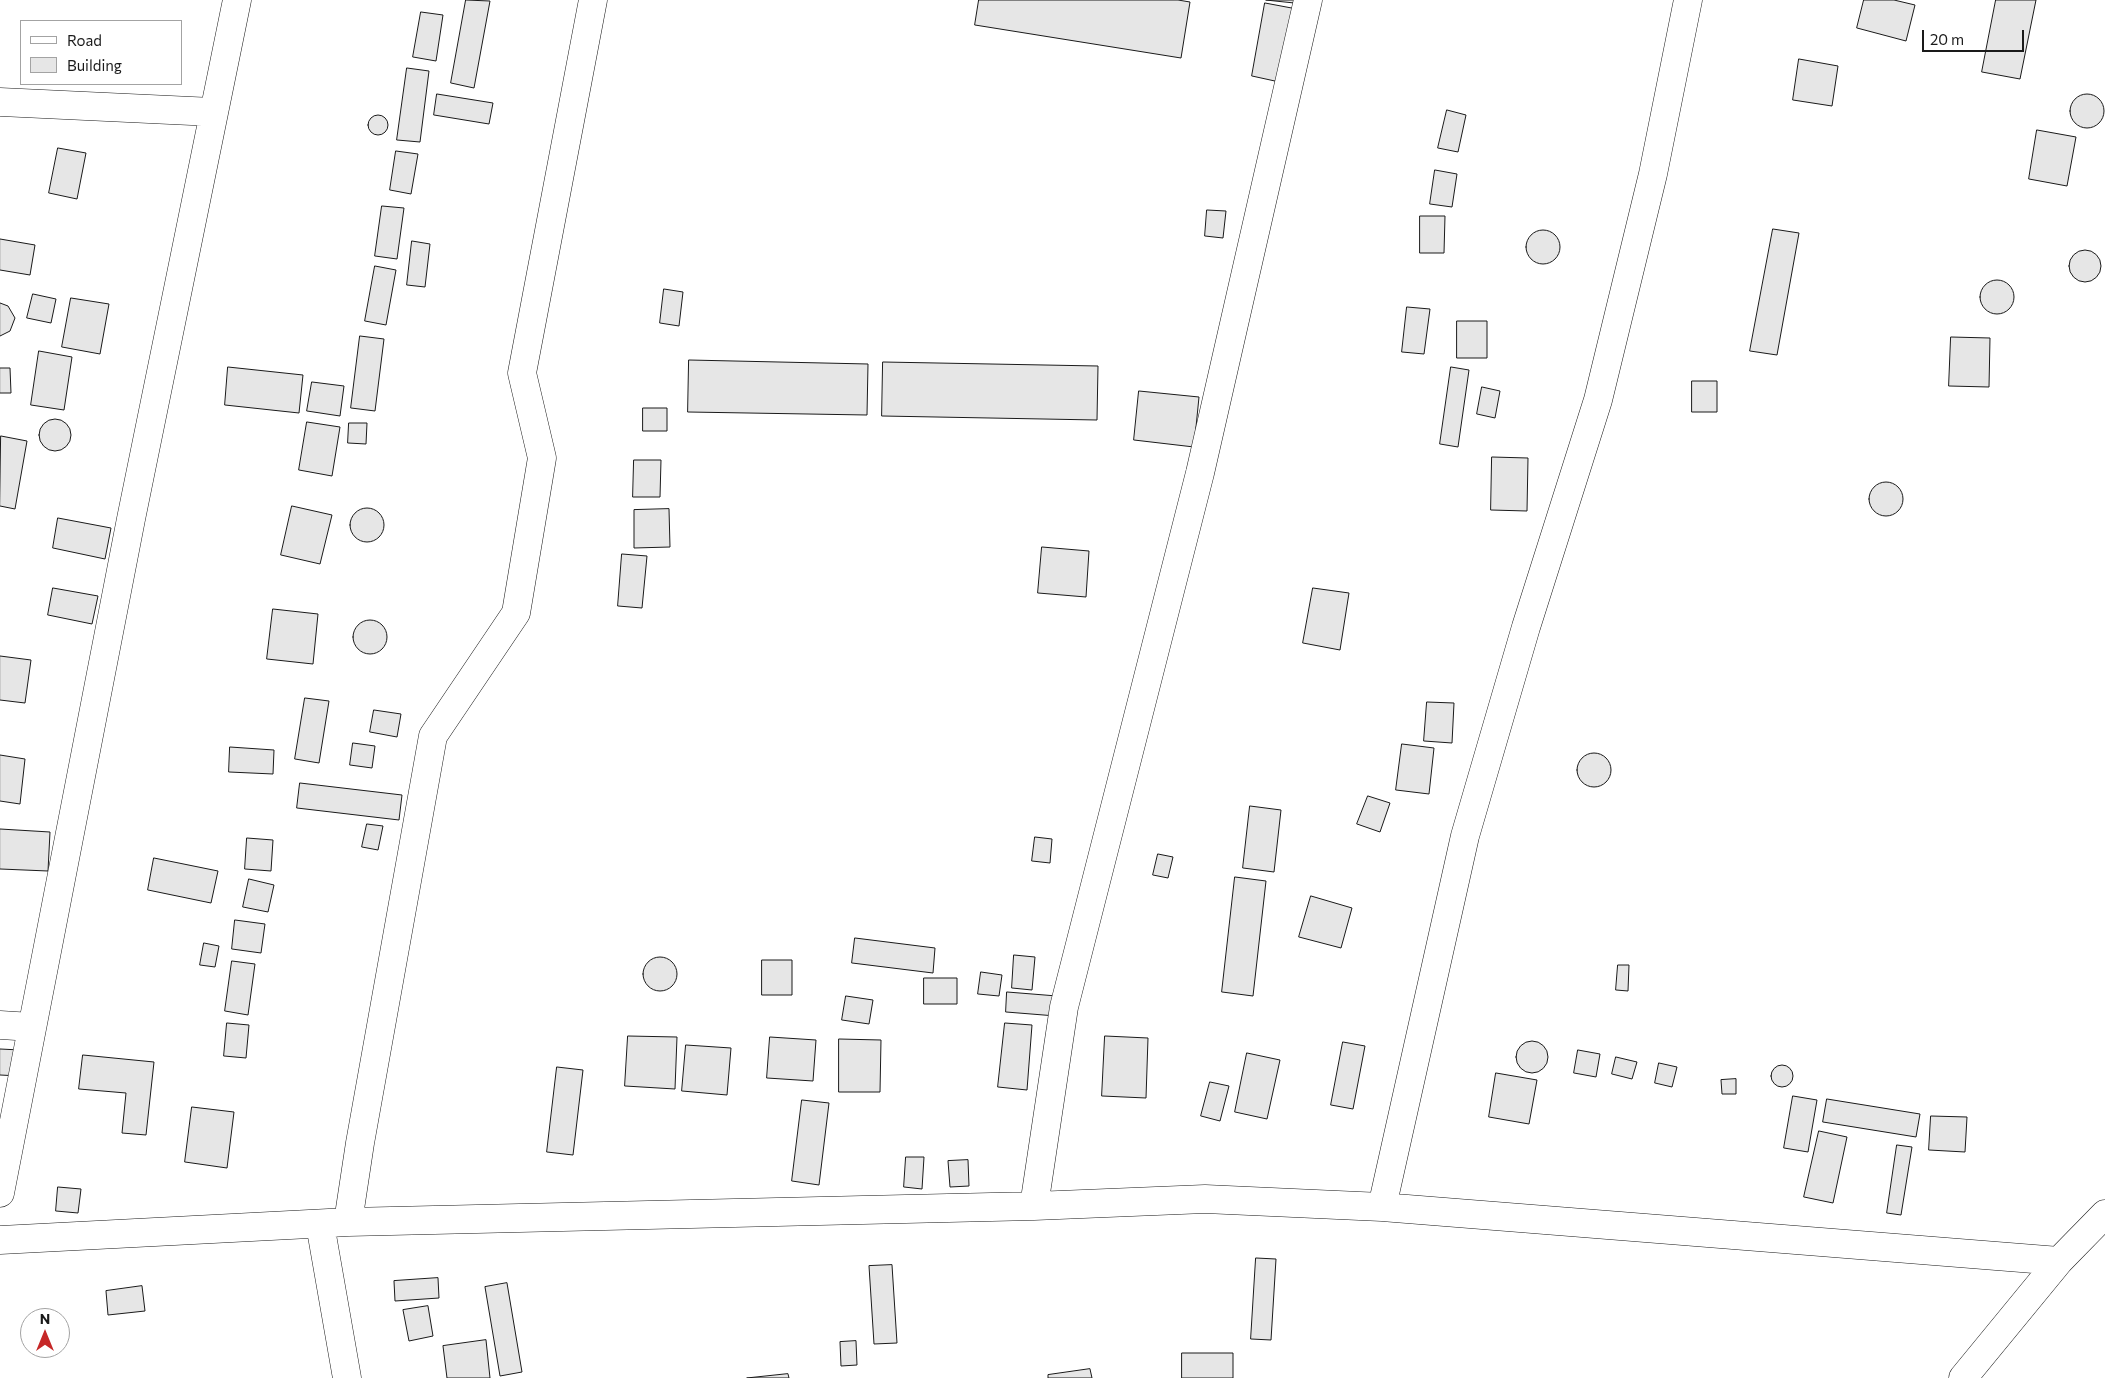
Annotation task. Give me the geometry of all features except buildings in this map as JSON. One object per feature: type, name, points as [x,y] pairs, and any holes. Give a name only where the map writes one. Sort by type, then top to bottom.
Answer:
[{"type":"street","points":[[0,1193],[130,519],[237,0]]},
{"type":"street","points":[[348,1222],[360,1142],[433,736],[516,613],[542,458],[522,373],[593,0]]},
{"type":"street","points":[[1034,1206],[1064,1007],[1200,473],[1308,0]]},
{"type":"street","points":[[1382,1207],[1465,836],[1526,627],[1598,400],[1653,174],[1688,0]]},
{"type":"street","points":[[0,102],[214,112]]},
{"type":"street","points":[[0,1025],[32,1026]]},
{"type":"street","points":[[0,1240],[348,1222],[1034,1206],[1205,1199],[1382,1207],[2059,1261]]},
{"type":"street","points":[[1963,1378],[2059,1261],[2105,1214]]},
{"type":"street","points":[[320,1224],[347,1378]]}]
